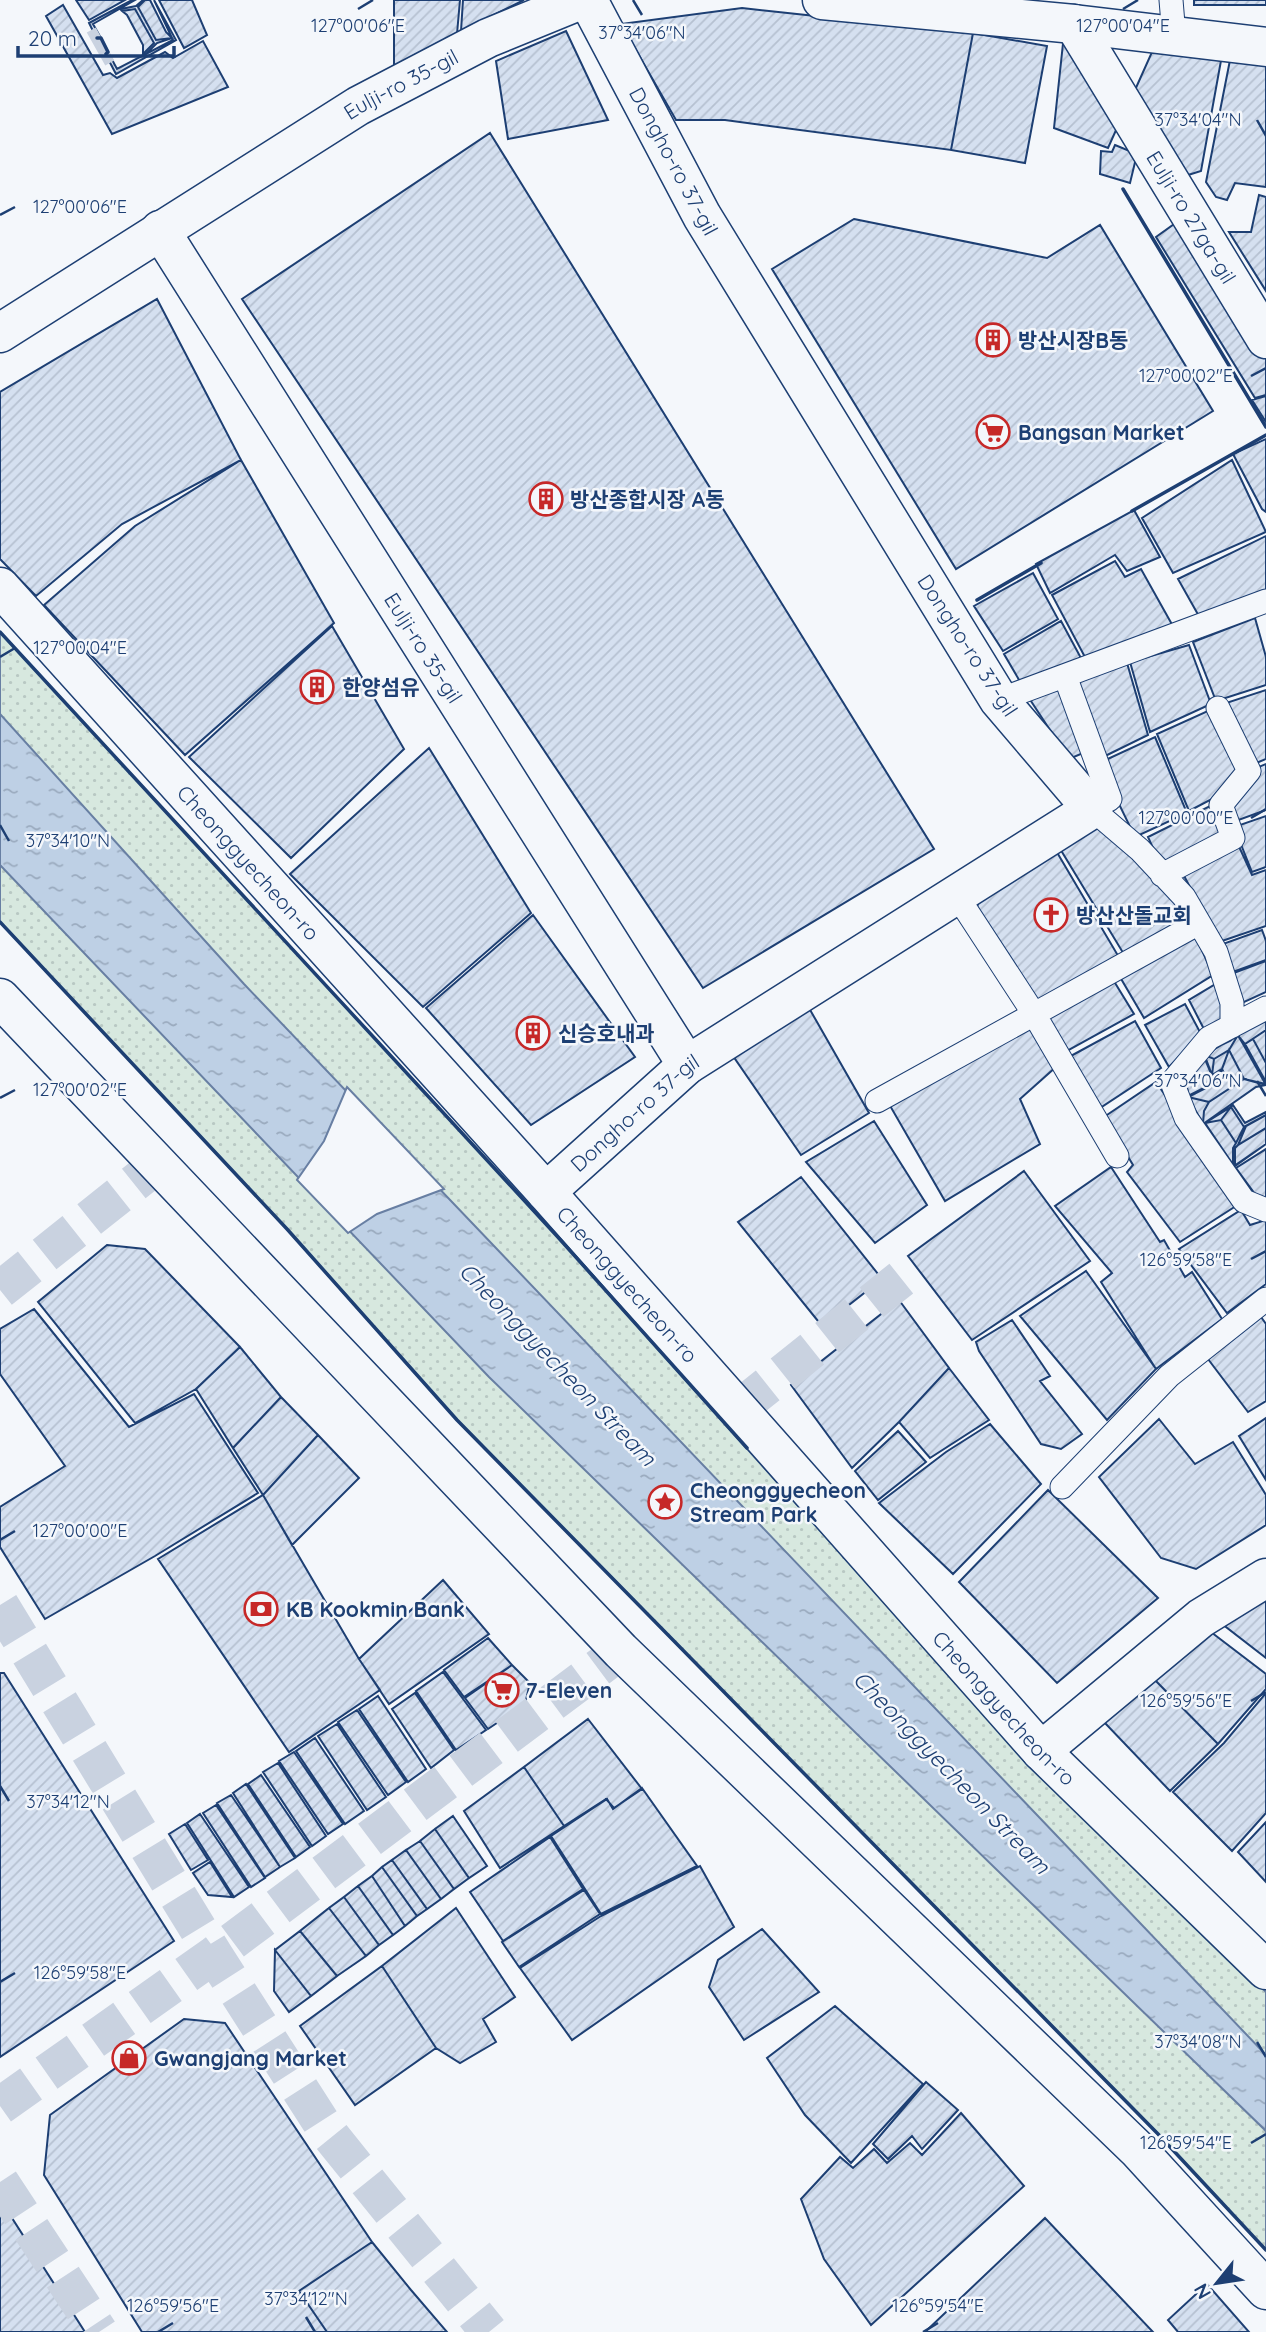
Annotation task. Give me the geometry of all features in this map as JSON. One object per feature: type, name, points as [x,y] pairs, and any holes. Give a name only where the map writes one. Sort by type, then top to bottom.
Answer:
[{"type":"street","name":"Eulji-ro 35-gil","points":[[0,333],[358,106],[488,38],[581,0]]},
{"type":"street","name":"Dongho-ro 37-gil","points":[[546,1192],[687,1065],[1092,808],[999,700],[702,216],[588,0]]},
{"type":"street","points":[[822,0],[1062,16],[1173,18],[1266,47]]},
{"type":"street","name":"Eulji-ro 27ga-gil","points":[[1062,16],[1266,339]]},
{"type":"street","name":"Eulji-ro 35-gil","points":[[160,230],[687,1065]]},
{"type":"street","name":"Cheonggyecheon-ro","points":[[0,587],[546,1192],[1041,1751],[1266,1970]]},
{"type":"street","points":[[0,998],[621,1651],[1137,2149],[1266,2290]]},
{"type":"street","points":[[1041,1751],[1201,1618],[1266,1578]]},
{"type":"lane","points":[[999,700],[1266,601]]},
{"type":"lane","points":[[1065,676],[1111,799],[1092,808],[1140,850],[1184,897],[1216,952],[1232,1003],[1232,1026]]},
{"type":"lane","points":[[1162,875],[1233,838],[1221,805],[1249,771],[1217,708]]},
{"type":"lane","points":[[957,895],[1034,1014],[1117,1156]]},
{"type":"lane","points":[[877,1101],[1199,923]]},
{"type":"lane","points":[[1266,1008],[1209,1038],[1172,1082],[1186,1118],[1244,1201],[1266,1210]]},
{"type":"lane","points":[[1062,1487],[1169,1376],[1266,1299]]},
{"type":"shaded area","name":"Cheonggyecheon Stream Park","points":[[0,632],[556,1235],[867,1583],[1266,1992],[1266,2250],[1158,2134],[457,1420],[287,1229],[0,922]]},
{"type":"water","name":"Cheonggyecheon Stream","points":[[0,714],[244,984],[1266,2055],[1266,2131],[489,1377],[0,865]]},
{"type":"pier","points":[[347,1087],[444,1189],[377,1214],[348,1233],[297,1180],[324,1141]]},
{"type":"building","points":[[76,0],[125,0],[89,20]]},
{"type":"building","points":[[135,0],[93,24],[101,38],[97,39],[89,23]]},
{"type":"building","points":[[143,0],[138,7],[156,40],[172,38],[157,43],[145,55],[143,54],[154,43],[135,9],[121,9],[136,6]]},
{"type":"building","points":[[145,0],[150,0],[166,32],[172,38],[156,40],[138,7]]},
{"type":"building","points":[[154,0],[176,40],[116,74],[106,55],[108,52],[117,69],[173,40]]},
{"type":"building","points":[[159,0],[192,0],[207,35],[184,48]]},
{"type":"building","points":[[394,0],[460,0],[457,34],[394,69]]},
{"type":"building","points":[[463,0],[524,0],[461,31]]},
{"type":"building","points":[[1194,0],[1266,0],[1266,5],[1194,5]]},
{"type":"building","points":[[63,5],[103,75],[110,73],[117,78],[165,52],[173,58],[203,41],[228,87],[112,134],[46,16]]},
{"type":"building","points":[[742,8],[973,33],[951,150],[725,120],[676,120],[621,24]]},
{"type":"building","points":[[135,9],[154,43],[143,54],[143,45],[127,15],[122,11]]},
{"type":"building","points":[[566,31],[608,120],[508,139],[496,61]]},
{"type":"building","points":[[973,33],[1047,46],[1025,163],[951,150]]},
{"type":"building","points":[[1064,34],[1121,119],[1108,148],[1054,128]]},
{"type":"building","points":[[1156,43],[1222,55],[1201,171],[1188,175],[1135,90]]},
{"type":"building","points":[[1231,55],[1266,61],[1266,187],[1235,183],[1227,200],[1216,197],[1206,182]]},
{"type":"building","name":"방산종합시장 A동","points":[[490,133],[934,849],[703,988],[242,299]]},
{"type":"building","points":[[1115,145],[1137,154],[1130,183],[1100,174],[1101,151],[1112,152]]},
{"type":"building","points":[[1259,195],[1266,197],[1266,291],[1229,232],[1251,232]]},
{"type":"building","points":[[1184,217],[1266,351],[1266,395],[1255,398],[1156,237]]},
{"type":"building","name":"방산시장B동","points":[[854,219],[1047,258],[1100,225],[1213,411],[956,569],[772,269]]},
{"type":"building","points":[[157,299],[241,460],[122,524],[36,596],[0,559],[0,392]]},
{"type":"building","points":[[1266,396],[1266,422],[1252,400]]},
{"type":"building","points":[[1266,439],[1266,512],[1233,454]]},
{"type":"building","points":[[241,460],[334,623],[185,755],[44,605],[135,526]]},
{"type":"building","points":[[1232,460],[1266,532],[1173,573],[1142,518]]},
{"type":"building","points":[[1134,510],[1160,557],[1127,571],[1115,555],[1050,593],[1036,564]]},
{"type":"building","points":[[1266,536],[1266,595],[1200,618],[1178,579]]},
{"type":"building","points":[[1115,561],[1125,577],[1141,569],[1174,628],[1086,659],[1052,595]]},
{"type":"building","points":[[1033,573],[1058,619],[1003,651],[974,606]]},
{"type":"building","points":[[1255,618],[1266,657],[1266,685],[1216,701],[1193,642]]},
{"type":"building","points":[[1061,621],[1082,660],[1022,685],[1004,654]]},
{"type":"building","name":"한양섬유","points":[[332,626],[404,749],[291,858],[189,757]]},
{"type":"building","points":[[1189,645],[1211,704],[1150,732],[1130,662]]},
{"type":"building","points":[[1127,663],[1148,735],[1101,758],[1071,680]]},
{"type":"building","points":[[1064,682],[1088,751],[1069,759],[1027,695]]},
{"type":"building","points":[[1266,690],[1266,759],[1254,764],[1223,704]]},
{"type":"building","points":[[1210,710],[1238,771],[1212,799],[1189,811],[1157,734]]},
{"type":"building","points":[[1155,737],[1187,813],[1135,837],[1099,763]]},
{"type":"building","points":[[429,748],[531,913],[423,1007],[290,874]]},
{"type":"building","points":[[1266,764],[1266,810],[1233,822],[1227,805],[1256,768]]},
{"type":"building","points":[[1214,804],[1229,835],[1162,868],[1148,837]]},
{"type":"building","points":[[1266,816],[1266,867],[1252,872],[1234,827]]},
{"type":"building","points":[[1097,821],[1172,893],[1184,914],[1180,924],[1125,956],[1059,847]]},
{"type":"building","points":[[1236,840],[1252,875],[1266,870],[1266,926],[1219,942],[1182,872]]},
{"type":"building","points":[[1055,849],[1120,959],[1042,1000],[1034,1000],[977,907],[982,892]]},
{"type":"building","name":"신승호내과","points":[[533,915],[635,1057],[531,1125],[426,1008]]},
{"type":"building","points":[[1193,930],[1213,975],[1144,1018],[1120,977]]},
{"type":"building","points":[[1262,930],[1266,941],[1266,960],[1230,973],[1220,945]]},
{"type":"building","points":[[1266,961],[1266,992],[1242,1003],[1231,974]]},
{"type":"building","points":[[1112,978],[1134,1014],[1067,1051],[1045,1014]]},
{"type":"building","points":[[1219,982],[1224,1023],[1206,1033],[1189,1000]]},
{"type":"building","points":[[1185,1004],[1201,1034],[1169,1067],[1145,1025]]},
{"type":"building","points":[[809,1008],[869,1113],[801,1155],[731,1053]]},
{"type":"building","points":[[1266,1019],[1266,1082],[1237,1034]]},
{"type":"building","points":[[1266,1019],[1266,1030],[1245,1044],[1237,1034]]},
{"type":"building","points":[[1135,1021],[1161,1068],[1100,1108],[1069,1057]]},
{"type":"building","points":[[1032,1026],[1057,1066],[1020,1099],[1040,1144],[945,1201],[889,1104]]},
{"type":"building","points":[[1238,1035],[1266,1085],[1256,1087],[1203,1124],[1188,1097],[1216,1083],[1225,1075],[1222,1069],[1212,1075],[1206,1059],[1210,1052]]},
{"type":"building","points":[[1238,1035],[1229,1050],[1214,1059],[1202,1054],[1230,1041]]},
{"type":"building","points":[[1238,1035],[1266,1084],[1244,1079],[1229,1050]]},
{"type":"building","points":[[1253,1039],[1266,1063],[1266,1082],[1245,1044]]},
{"type":"building","points":[[1229,1050],[1244,1079],[1220,1079],[1225,1075],[1222,1069]]},
{"type":"building","points":[[1229,1050],[1222,1069],[1212,1075],[1214,1059]]},
{"type":"building","points":[[1205,1059],[1212,1076],[1221,1070],[1224,1075],[1188,1096],[1189,1076]]},
{"type":"building","points":[[1220,1079],[1244,1079],[1209,1102],[1188,1097]]},
{"type":"building","points":[[1244,1079],[1266,1085],[1256,1087],[1203,1124],[1204,1111],[1209,1102]]},
{"type":"building","points":[[1156,1082],[1239,1204],[1180,1242],[1127,1172],[1133,1165],[1104,1117]]},
{"type":"building","points":[[1188,1097],[1209,1102],[1204,1111],[1203,1124]]},
{"type":"building","points":[[1233,1105],[1245,1123],[1266,1112],[1266,1115],[1244,1127],[1231,1107]]},
{"type":"building","points":[[1231,1107],[1244,1127],[1266,1115],[1266,1144],[1234,1166],[1205,1123]]},
{"type":"building","points":[[1231,1107],[1244,1127],[1236,1143],[1221,1120]]},
{"type":"building","points":[[1266,1115],[1266,1128],[1238,1145],[1246,1126]]},
{"type":"building","points":[[1221,1120],[1236,1143],[1233,1148],[1233,1165],[1205,1123]]},
{"type":"building","points":[[874,1121],[927,1205],[875,1243],[806,1162]]},
{"type":"building","points":[[1266,1128],[1266,1144],[1235,1166],[1235,1148]]},
{"type":"building","points":[[1266,1149],[1266,1199],[1255,1194],[1236,1168]]},
{"type":"building","points":[[1111,1167],[1160,1242],[1164,1240],[1185,1277],[1192,1272],[1222,1319],[1156,1369],[1101,1282],[1112,1273],[1055,1206]]},
{"type":"building","points":[[1024,1171],[1090,1261],[972,1340],[908,1256]]},
{"type":"building","points":[[801,1177],[882,1279],[822,1326],[738,1222]]},
{"type":"building","points":[[1241,1210],[1250,1225],[1266,1220],[1266,1284],[1227,1313],[1179,1249]]},
{"type":"building","points":[[107,1245],[145,1249],[240,1347],[196,1389],[135,1423],[38,1302]]},
{"type":"building","points":[[1086,1271],[1156,1369],[1107,1420],[1020,1316]]},
{"type":"building","points":[[899,1300],[949,1368],[852,1468],[791,1385]]},
{"type":"building","points":[[34,1309],[129,1427],[194,1394],[258,1493],[45,1619],[0,1547],[0,1507],[65,1466],[0,1374],[0,1329]]},
{"type":"building","points":[[1261,1317],[1266,1324],[1266,1401],[1248,1412],[1208,1359]]},
{"type":"building","points":[[1012,1320],[1050,1376],[1040,1381],[1082,1434],[1061,1449],[1041,1444],[979,1351],[976,1342]]},
{"type":"building","points":[[240,1347],[281,1397],[233,1448],[196,1389]]},
{"type":"building","points":[[949,1368],[989,1420],[930,1458],[899,1422]]},
{"type":"building","points":[[281,1397],[318,1435],[263,1495],[233,1448]]},
{"type":"building","points":[[1266,1418],[1266,1480],[1239,1436]]},
{"type":"building","points":[[1159,1419],[1195,1464],[1233,1442],[1266,1495],[1266,1525],[1196,1569],[1161,1558],[1099,1477]]},
{"type":"building","points":[[990,1424],[1041,1484],[953,1574],[879,1503],[946,1452]]},
{"type":"building","points":[[898,1431],[926,1462],[878,1500],[855,1471]]},
{"type":"building","points":[[318,1435],[359,1478],[292,1545],[263,1495]]},
{"type":"building","points":[[1048,1490],[1158,1598],[1057,1683],[959,1582]]},
{"type":"building","name":"KB Kookmin Bank","points":[[263,1495],[380,1690],[289,1752],[158,1559]]},
{"type":"building","points":[[443,1580],[489,1634],[389,1704],[359,1659]]},
{"type":"building","points":[[1266,1591],[1266,1658],[1217,1620]]},
{"type":"building","points":[[1207,1629],[1266,1674],[1266,1689],[1218,1744],[1151,1676]]},
{"type":"building","points":[[488,1638],[512,1665],[464,1697],[444,1670]]},
{"type":"building","name":"7-Eleven","points":[[512,1665],[530,1683],[525,1704],[488,1729],[465,1698]]},
{"type":"building","points":[[443,1672],[486,1730],[456,1750],[416,1691]]},
{"type":"building","points":[[0,1673],[4,1673],[174,1941],[0,2057]]},
{"type":"building","points":[[1151,1676],[1218,1744],[1170,1791],[1104,1722]]},
{"type":"building","points":[[415,1693],[454,1750],[431,1768],[392,1709]]},
{"type":"building","points":[[1266,1693],[1266,1813],[1232,1851],[1173,1792],[1224,1743]]},
{"type":"building","points":[[378,1696],[426,1769],[408,1782],[359,1709]]},
{"type":"building","points":[[357,1710],[406,1782],[388,1795],[338,1722]]},
{"type":"building","points":[[588,1719],[642,1789],[614,1808],[606,1799],[564,1826],[524,1767]]},
{"type":"building","points":[[337,1724],[386,1797],[367,1810],[318,1736]]},
{"type":"building","points":[[315,1738],[364,1811],[345,1824],[296,1751]]},
{"type":"building","points":[[294,1752],[343,1824],[328,1834],[279,1761]]},
{"type":"building","points":[[278,1763],[326,1836],[312,1846],[263,1772]]},
{"type":"building","points":[[524,1767],[564,1826],[500,1868],[464,1811]]},
{"type":"building","points":[[261,1775],[310,1847],[296,1857],[248,1784]]},
{"type":"building","points":[[246,1784],[295,1858],[280,1867],[233,1793]]},
{"type":"building","points":[[642,1788],[697,1866],[601,1914],[551,1836],[607,1799],[613,1809]]},
{"type":"building","points":[[231,1795],[280,1867],[265,1877],[217,1803]]},
{"type":"building","points":[[216,1805],[265,1878],[251,1887],[203,1813]]},
{"type":"building","points":[[200,1814],[249,1887],[234,1897],[187,1823]]},
{"type":"building","points":[[453,1816],[487,1866],[469,1878],[435,1829]]},
{"type":"building","points":[[1266,1822],[1266,1882],[1238,1852]]},
{"type":"building","points":[[185,1824],[208,1860],[191,1870],[169,1834]]},
{"type":"building","points":[[435,1829],[469,1878],[454,1889],[420,1841]]},
{"type":"building","points":[[550,1837],[583,1889],[503,1941],[470,1892]]},
{"type":"building","points":[[420,1841],[454,1889],[441,1899],[406,1850]]},
{"type":"building","points":[[406,1850],[441,1899],[427,1909],[392,1860]]},
{"type":"building","points":[[392,1860],[427,1909],[417,1916],[382,1867]]},
{"type":"building","points":[[210,1862],[232,1897],[208,1895],[193,1873]]},
{"type":"building","points":[[700,1866],[734,1927],[572,2040],[520,1968],[601,1916]]},
{"type":"building","points":[[382,1867],[417,1916],[405,1926],[372,1876]]},
{"type":"building","points":[[372,1876],[405,1926],[393,1935],[358,1886]]},
{"type":"building","points":[[358,1886],[393,1935],[379,1945],[344,1897]]},
{"type":"building","points":[[584,1890],[600,1914],[519,1967],[502,1942]]},
{"type":"building","points":[[344,1897],[379,1945],[366,1956],[329,1908]]},
{"type":"building","points":[[329,1908],[366,1956],[337,1976],[300,1931]]},
{"type":"building","points":[[456,1908],[515,1997],[483,2019],[496,2042],[460,2063],[436,2048],[382,1966]]},
{"type":"building","points":[[762,1929],[819,1992],[744,2040],[709,1987],[718,1960]]},
{"type":"building","points":[[300,1931],[337,1976],[311,1996],[275,1950]]},
{"type":"building","points":[[275,1950],[311,1996],[289,2012],[274,1991]]},
{"type":"building","points":[[382,1966],[436,2048],[355,2105],[300,2026]]},
{"type":"building","points":[[835,2006],[923,2084],[851,2163],[805,2115],[767,2058]]},
{"type":"building","points":[[184,2019],[225,2023],[372,2242],[299,2291],[327,2332],[142,2332],[44,2175],[50,2115]]},
{"type":"building","points":[[926,2082],[958,2110],[922,2149],[912,2136],[888,2159],[873,2144]]},
{"type":"building","points":[[961,2113],[1024,2186],[871,2325],[824,2259],[801,2199],[840,2157],[853,2168],[874,2149],[887,2163],[910,2143],[922,2155]]},
{"type":"building","points":[[0,2213],[10,2215],[85,2332],[0,2332]]},
{"type":"building","points":[[1045,2218],[1153,2332],[925,2332]]},
{"type":"building","points":[[372,2242],[447,2332],[327,2332],[299,2291]]},
{"type":"building","points":[[1207,2284],[1249,2332],[1178,2332],[1168,2320]]},
{"type":"tunnel","points":[[96,49],[105,44]]},
{"type":"tunnel","points":[[0,1290],[157,1165]]},
{"type":"tunnel","points":[[738,1409],[902,1278]]},
{"type":"tunnel","points":[[0,1605],[214,1955],[326,2130],[489,2332]]},
{"type":"tunnel","points":[[0,2106],[214,1955],[621,1651]]},
{"type":"tunnel","points":[[0,2182],[99,2332]]},
{"type":"wall","points":[[97,38],[101,38],[108,52],[106,54]]},
{"type":"wall","points":[[1123,189],[1266,427]]},
{"type":"wall","points":[[1132,511],[1266,435]]},
{"type":"wall","points":[[977,600],[1041,563]]},
{"type":"wall","points":[[0,632],[556,1235],[747,1448]]},
{"type":"wall","points":[[0,922],[287,1229],[457,1420],[1158,2134],[1266,2250]]},
{"type":"place","name":"방산시장B동","points":[[993,340]]},
{"type":"place","name":"Bangsan Market","points":[[993,432]]},
{"type":"place","name":"방산종합시장 A동","points":[[546,499]]},
{"type":"place","name":"한양섬유","points":[[317,687]]},
{"type":"place","name":"방산산돌교회","points":[[1051,915]]},
{"type":"place","name":"신승호내과","points":[[533,1033]]},
{"type":"place","name":"Cheonggyecheon Stream Park","points":[[665,1502]]},
{"type":"place","name":"KB Kookmin Bank","points":[[261,1609]]},
{"type":"place","name":"7-Eleven","points":[[502,1690]]},
{"type":"place","name":"Gwangjang Market","points":[[129,2058]]}]
